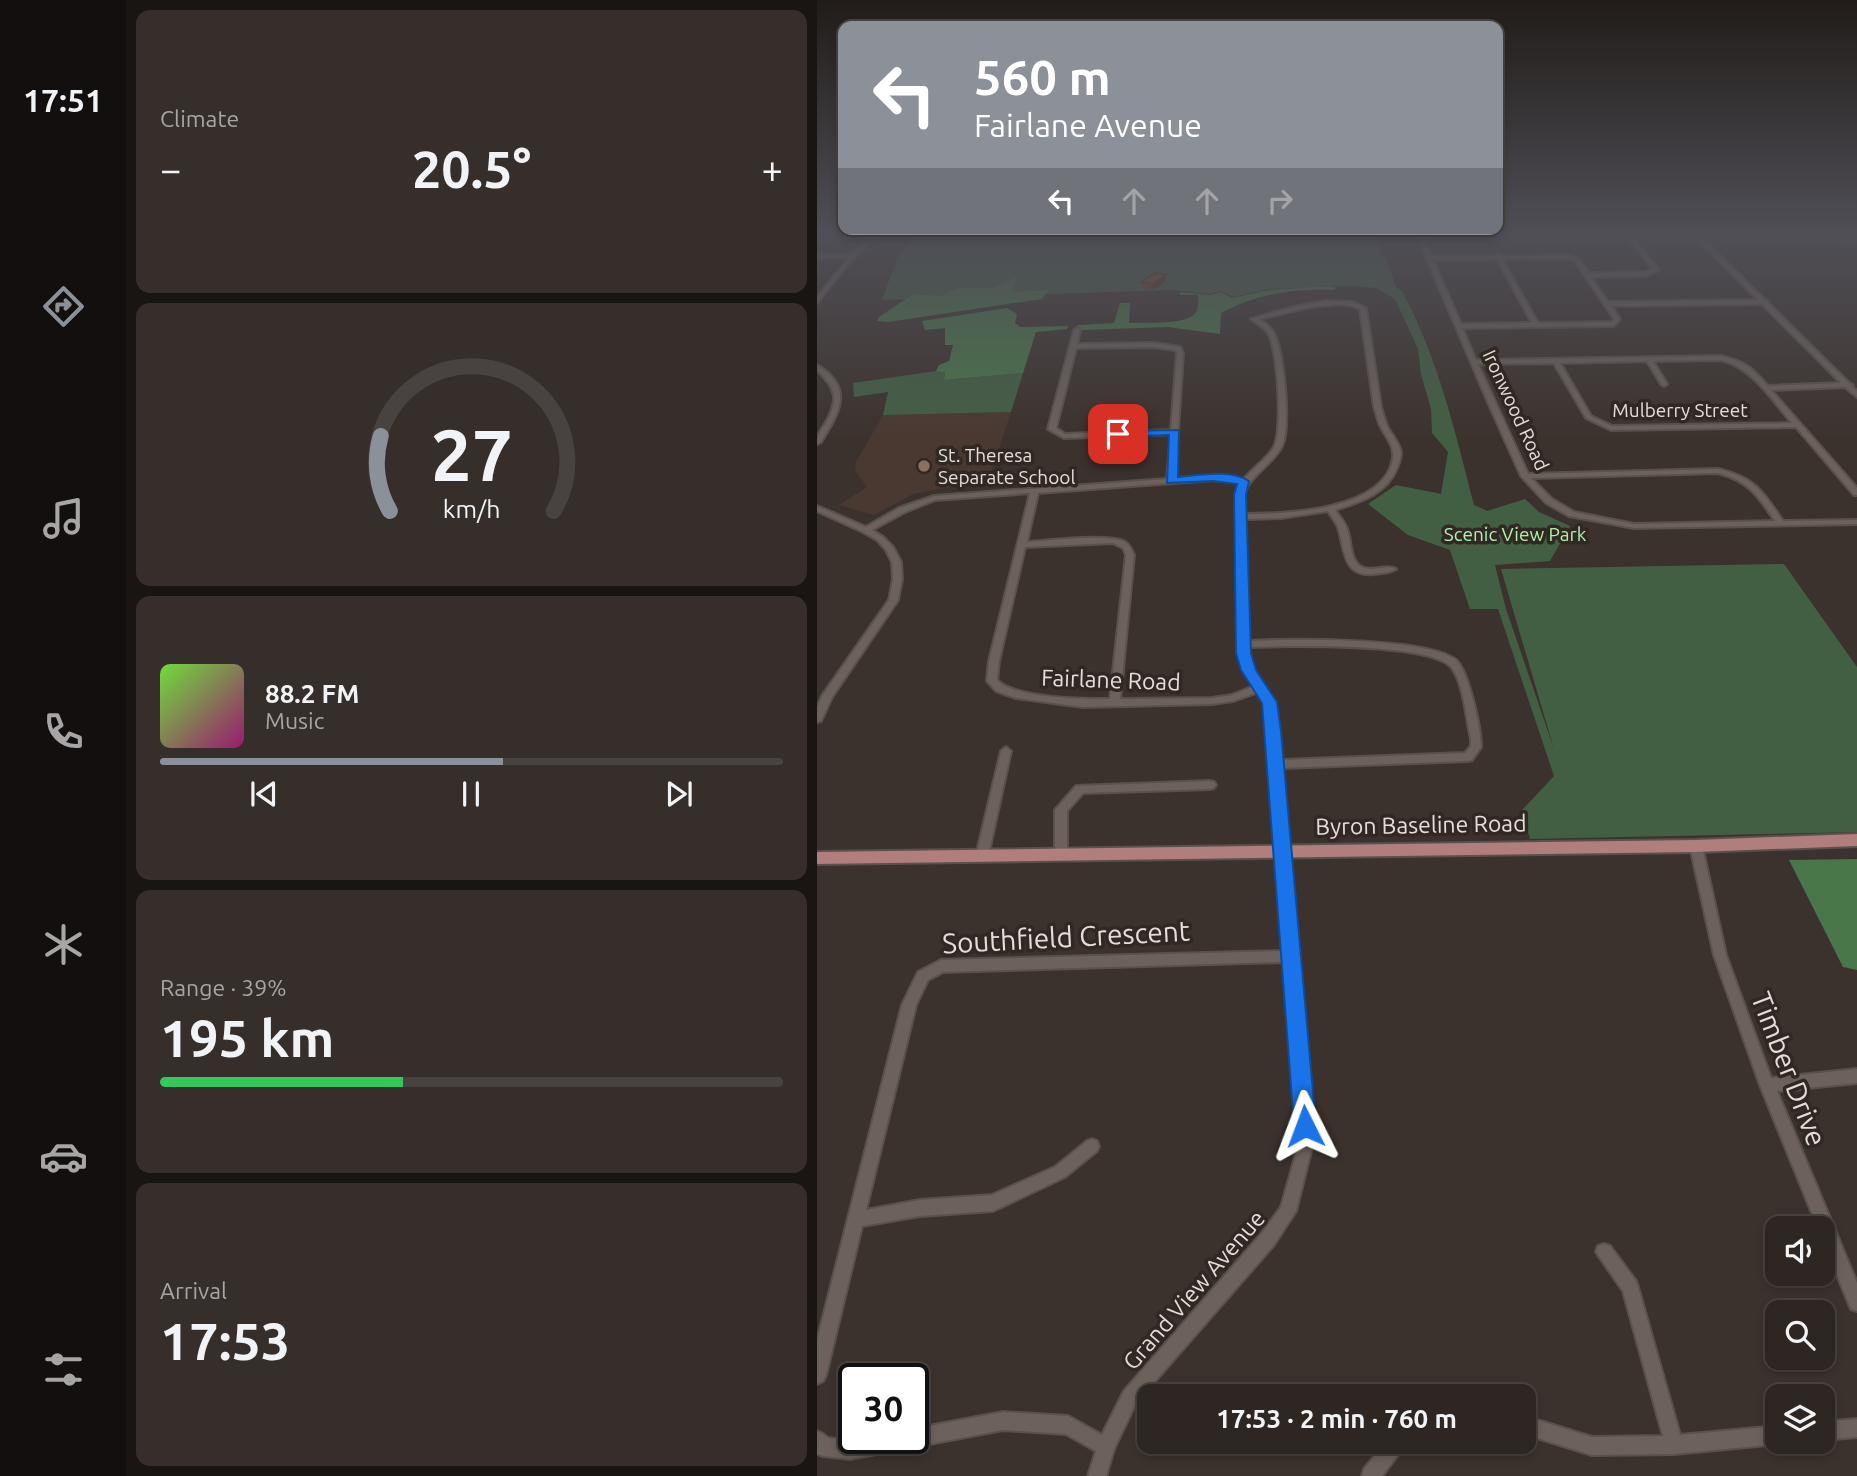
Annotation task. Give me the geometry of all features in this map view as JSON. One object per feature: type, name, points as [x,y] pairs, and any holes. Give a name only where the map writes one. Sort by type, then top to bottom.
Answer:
[{"type":"main road","name":"Byron Baseline Road","points":[[817,858],[1696,846],[1857,840]]},
{"type":"street","name":"Ironwood Road","points":[[1449,302],[1525,476],[1549,501],[1572,514],[1634,526],[1857,522]]},
{"type":"street","points":[[1523,302],[1536,325]]},
{"type":"street","points":[[1607,304],[1766,302],[1857,395]]},
{"type":"street","points":[[867,530],[902,510],[934,498],[1213,478],[1243,481],[1280,443],[1282,421],[1276,348],[1272,334],[1255,319],[1297,307],[1351,304],[1364,308],[1381,421],[1396,447],[1397,457],[1393,471],[1377,489],[1358,500],[1331,509],[1296,514],[1240,516]]},
{"type":"street","points":[[1460,326],[1614,324],[1617,318],[1607,304]]},
{"type":"street","points":[[1077,330],[1052,429],[1057,434],[1072,436],[1175,432]]},
{"type":"street","points":[[1073,346],[1152,345],[1178,348],[1180,353],[1172,481]]},
{"type":"street","points":[[1649,359],[1664,384]]},
{"type":"street","points":[[1475,362],[1729,360],[1751,371],[1857,493]]},
{"type":"street","name":"Mulberry Street","points":[[1556,361],[1588,417],[1611,428],[1797,425]]},
{"type":"street","points":[[817,367],[835,383],[840,397],[836,411],[817,442]]},
{"type":"street","points":[[1766,388],[1857,385]]},
{"type":"street","points":[[1525,476],[1718,471],[1742,476],[1754,486],[1780,522]]},
{"type":"street","name":"Grand View Avenue","points":[[1097,1476],[1106,1447],[1130,1397],[1268,1239],[1288,1212],[1305,1147],[1304,1105],[1289,956],[1277,764],[1270,702],[1248,670],[1244,644],[1240,516],[1243,481]]},
{"type":"street","name":"Fairlane Road","points":[[1035,490],[994,661],[991,681],[1000,689],[1016,695],[1083,703],[1211,701],[1233,698],[1260,688]]},
{"type":"street","points":[[817,508],[867,530],[892,549],[898,564],[899,583],[893,600],[827,696],[817,718]]},
{"type":"street","points":[[1331,509],[1343,528],[1347,552],[1355,567],[1365,572],[1392,569]]},
{"type":"street","points":[[1022,545],[1112,540],[1123,543],[1128,548],[1130,555],[1115,702]]},
{"type":"street","points":[[1244,644],[1316,641],[1441,655],[1459,671],[1476,739],[1476,747],[1468,757],[1277,764]]},
{"type":"street","points":[[982,856],[1006,751]]},
{"type":"street","points":[[1061,855],[1061,810],[1080,789],[1210,785]]},
{"type":"street","name":"Timber Drive","points":[[1696,846],[1720,955],[1767,1085],[1857,1303]]},
{"type":"street","name":"Southfield Crescent","points":[[817,1375],[858,1219],[909,1005],[923,975],[941,966],[1289,956]]},
{"type":"street","points":[[1767,1085],[1857,1076]]},
{"type":"street","points":[[858,1219],[920,1208],[993,1203],[1060,1172],[1092,1146]]},
{"type":"street","points":[[1604,1252],[1630,1287],[1674,1445]]},
{"type":"street","points":[[929,1435],[1003,1421],[1068,1425],[1106,1447]]},
{"type":"street","points":[[1835,1430],[1857,1428]]},
{"type":"street","points":[[1536,1429],[1592,1446],[1674,1445],[1765,1437]]},
{"type":"street","points":[[817,1440],[823,1447],[838,1449]]},
{"type":"street","points":[[1371,1476],[1388,1454]]},
{"type":"shaded area","name":"St. Theresa Separate School","points":[[1011,412],[987,485],[956,486],[913,494],[874,515],[839,505],[867,487],[855,470],[856,462],[883,415]]},
{"type":"green space","points":[[901,302],[1023,302],[888,322],[877,321]]},
{"type":"green space","points":[[1198,302],[1246,302],[1221,313],[1220,334],[1168,327],[1081,330],[1077,325],[1114,323],[1120,303],[1130,303],[1129,323],[1185,319],[1192,316]]},
{"type":"green space","name":"Scenic View Park","points":[[1396,302],[1408,302],[1426,342],[1452,422],[1474,505],[1487,511],[1525,499],[1539,512],[1570,526],[1550,561],[1495,565],[1506,609],[1554,749],[1501,569],[1784,564],[1857,667],[1857,832],[1530,839],[1522,810],[1554,776],[1498,609],[1470,609],[1450,550],[1408,535],[1368,504],[1396,485],[1441,494],[1448,452],[1432,433],[1431,409],[1421,374],[1418,349]]},
{"type":"green space","points":[[1007,308],[1017,314],[1015,323],[1020,327],[1068,326],[1067,329],[1036,332],[1023,373],[944,380],[945,372],[936,371],[939,365],[949,361],[953,345],[945,345],[945,328],[925,330],[922,321]]},
{"type":"green space","points":[[945,371],[944,380],[1023,373],[1011,412],[883,415],[888,392],[854,397],[853,383]]},
{"type":"green space","points":[[1857,859],[1857,970],[1843,967],[1789,860]]},
{"type":"place","name":"St. Theresa Separate School","points":[[924,466]]},
{"type":"route","points":[[1118,434],[1175,432],[1172,481],[1213,478],[1243,481],[1240,495],[1243,653],[1248,670],[1270,702],[1274,731],[1289,956],[1305,1126]]}]
